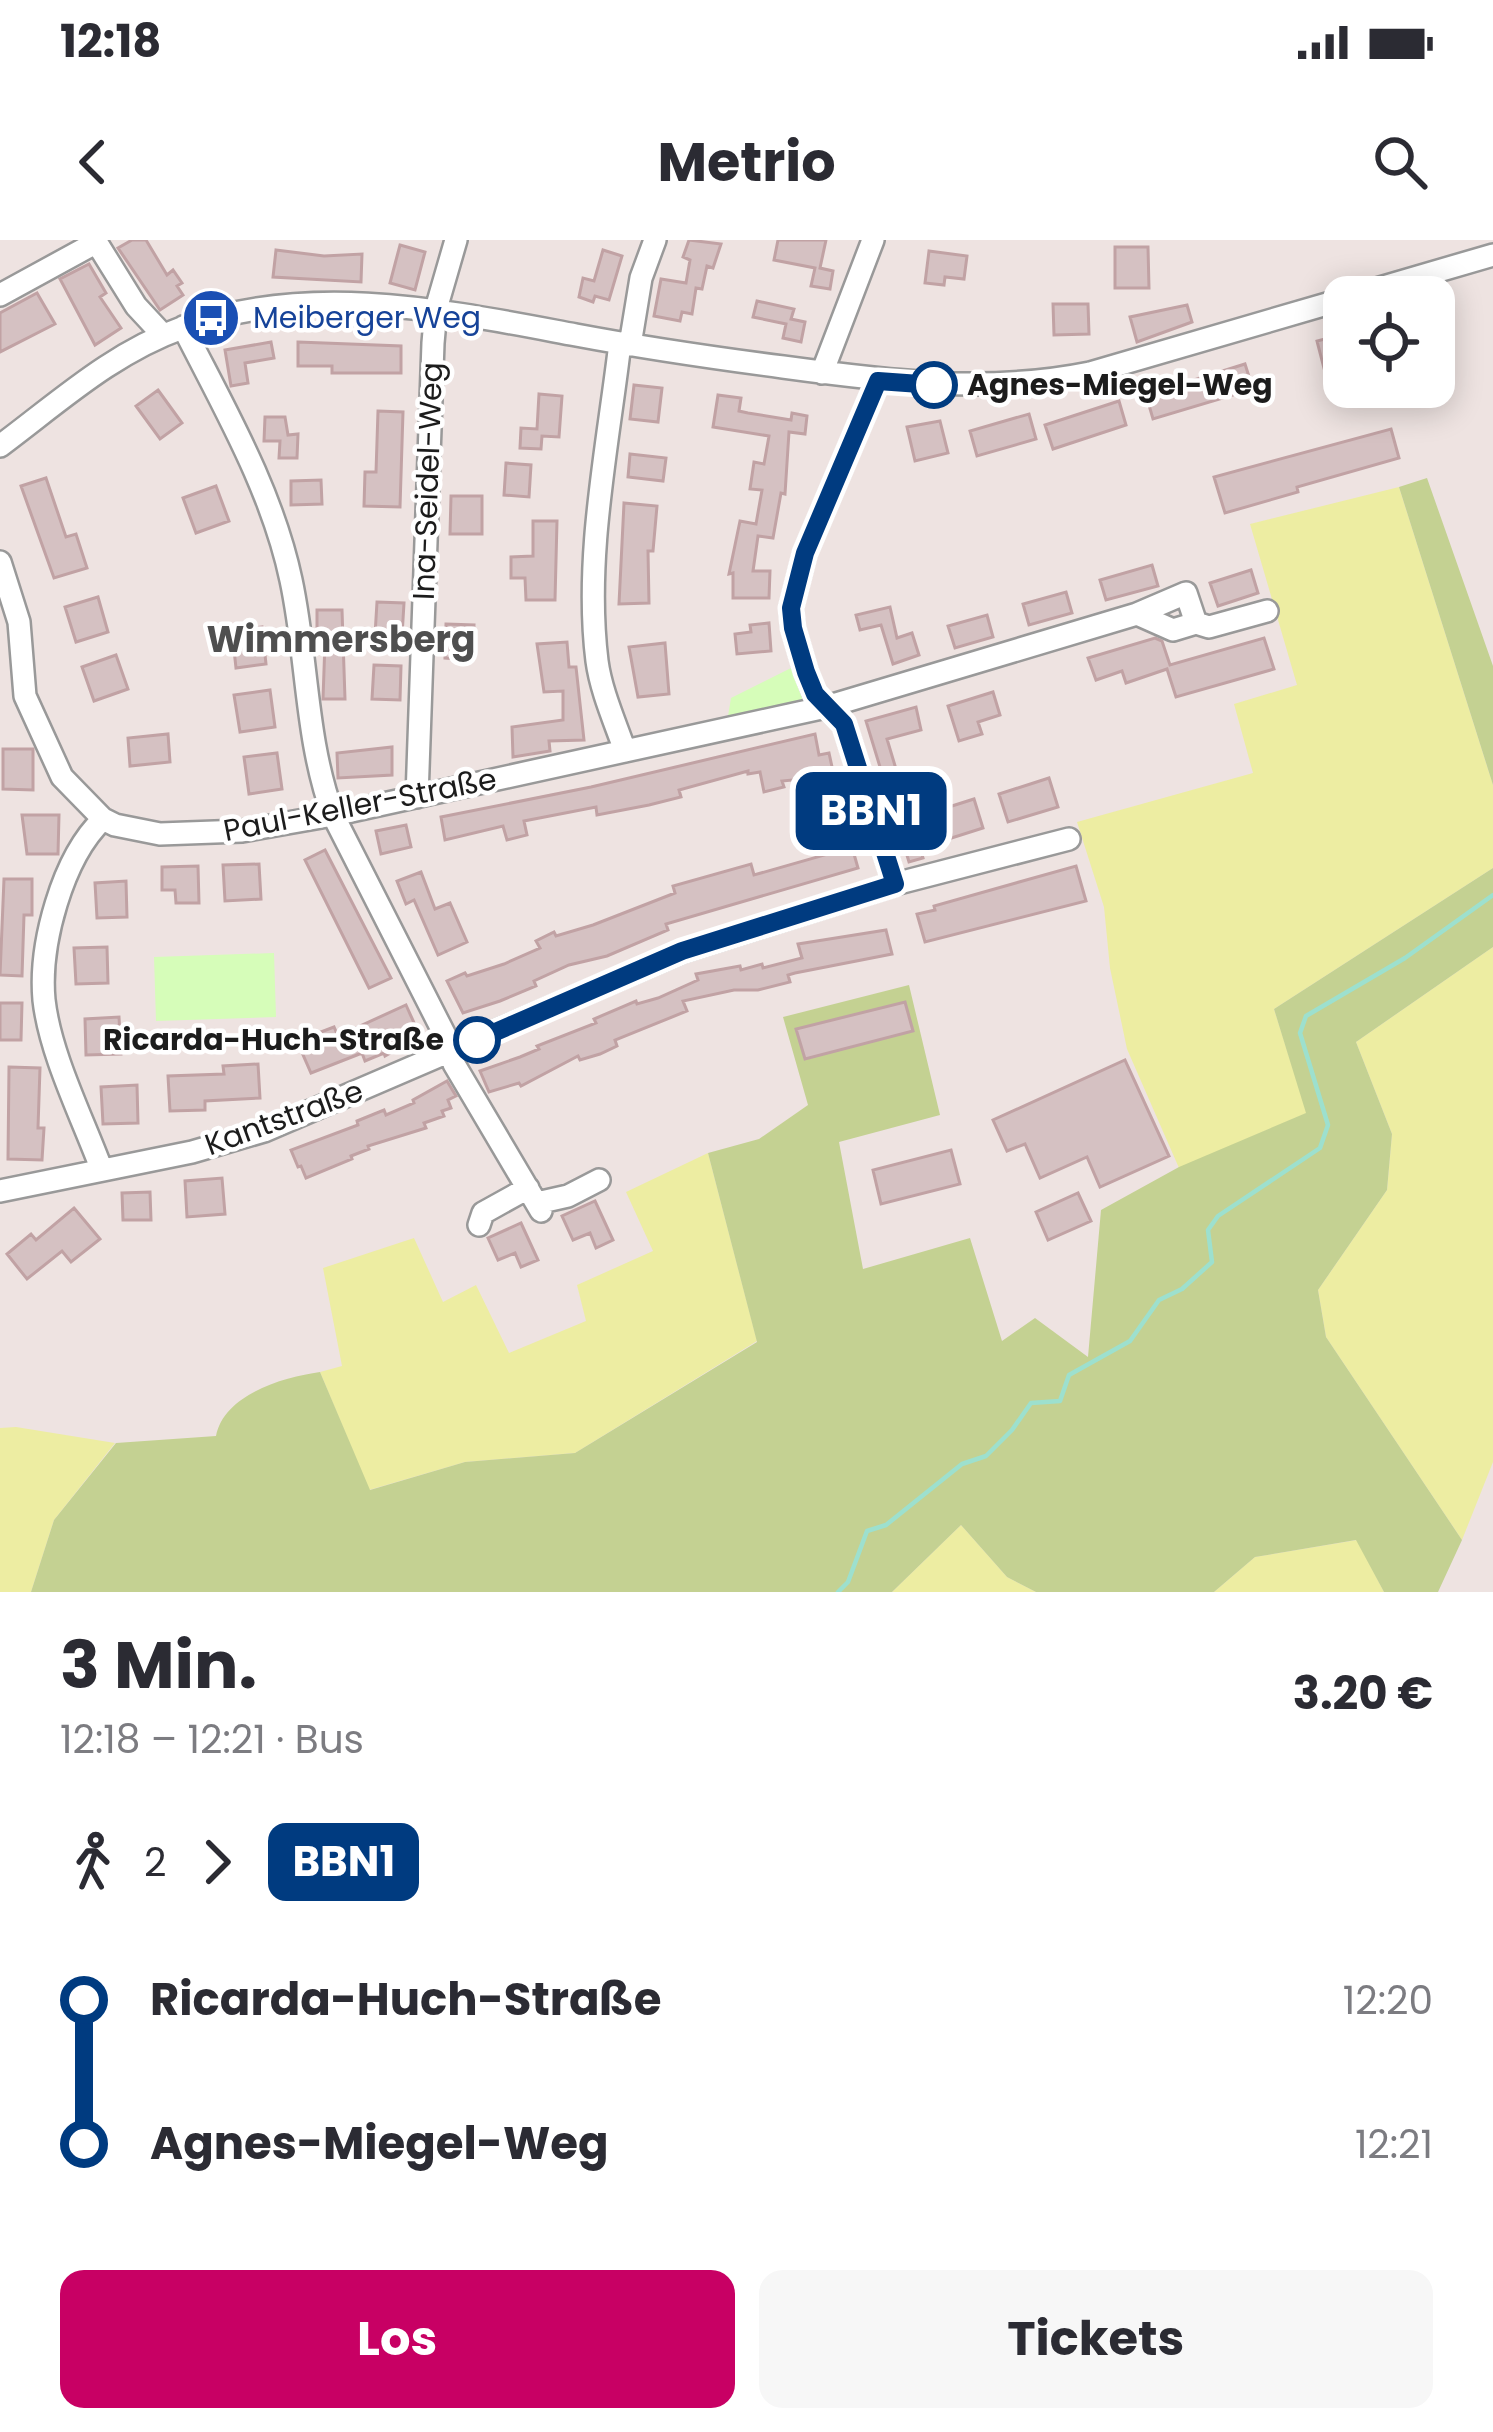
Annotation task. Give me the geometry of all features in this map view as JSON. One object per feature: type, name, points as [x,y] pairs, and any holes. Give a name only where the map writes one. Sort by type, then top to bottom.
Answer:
[{"type":"street","name":"Ina-Seidel-Weg","points":[[417,797],[436,309],[456,240]]},
{"type":"street","points":[[625,751],[597,661],[596,553],[625,344],[655,240]]},
{"type":"street","points":[[822,373],[873,240]]},
{"type":"street","points":[[0,296],[96,241],[136,305],[173,331],[248,456],[277,528],[298,614],[318,774],[333,815],[453,1051],[454,1064],[536,1201]]},
{"type":"street","points":[[1422,276],[1493,255]]},
{"type":"street","points":[[0,446],[94,372],[173,331],[236,312],[281,306],[365,304],[436,309],[625,344],[934,385],[1048,382],[1323,305]]},
{"type":"street","points":[[878,381],[805,553],[794,589],[793,628],[815,694],[844,724],[895,884]]},
{"type":"street","points":[[0,562],[19,622],[26,696],[34,716],[62,777],[103,819],[88,833],[54,908],[44,997],[50,1030],[101,1168]]},
{"type":"street","points":[[826,707],[1137,614],[1186,593],[1196,623]]},
{"type":"street","points":[[1137,614],[1172,630],[1196,623],[1209,627],[1267,611]]},
{"type":"street","name":"Paul-Keller-Straße","points":[[103,819],[137,831],[242,832],[826,707]]},
{"type":"street","name":"Kantstraße","points":[[0,1191],[192,1152],[264,1131],[682,951],[895,884],[1069,839]]},
{"type":"street","points":[[479,1225],[483,1214],[568,1196],[599,1180]]},
{"type":"green space","points":[[1427,478],[1493,666],[1493,785],[1399,487]]},
{"type":"green space","points":[[1399,487],[1493,785],[1493,868],[1274,1009],[1307,1113],[1179,1168],[1127,1049],[1110,968],[1104,907],[1077,822],[1253,773],[1234,704],[1297,685],[1250,524]]},
{"type":"green space","points":[[793,667],[804,701],[728,716],[731,698]]},
{"type":"green space","points":[[1493,868],[1493,947],[1356,1042],[1392,1134],[1387,1190],[1318,1290],[1326,1337],[1462,1540],[1438,1592],[1384,1592],[1356,1540],[1255,1557],[1214,1592],[1036,1592],[1007,1577],[961,1525],[892,1592],[31,1592],[54,1520],[116,1443],[216,1436],[231,1409],[273,1383],[320,1372],[370,1490],[465,1462],[575,1453],[757,1342],[708,1153],[759,1139],[808,1105],[783,1017],[909,985],[940,1115],[839,1142],[863,1269],[970,1238],[1002,1341],[1035,1318],[1088,1357],[1101,1210],[1179,1167],[1306,1113],[1274,1009]]},
{"type":"green space","points":[[1493,947],[1493,1462],[1462,1540],[1326,1337],[1318,1290],[1387,1190],[1392,1134],[1356,1042]]},
{"type":"green space","points":[[274,953],[276,1017],[156,1021],[154,957]]},
{"type":"green space","points":[[708,1153],[757,1341],[575,1453],[465,1462],[369,1490],[320,1372],[342,1366],[323,1268],[414,1238],[443,1302],[476,1285],[509,1353],[586,1321],[577,1285],[653,1251],[626,1192]]},
{"type":"green space","points":[[0,1428],[115,1443],[54,1520],[31,1592],[0,1592]]},
{"type":"green space","points":[[961,1525],[1007,1577],[1036,1592],[892,1592]]},
{"type":"green space","points":[[1357,1540],[1384,1592],[1214,1592],[1255,1557]]},
{"type":"building","points":[[132,240],[146,240],[167,275],[173,270],[182,283],[177,286],[183,295],[160,310],[118,248]]},
{"type":"building","points":[[689,240],[721,244],[713,268],[707,266],[702,289],[696,288],[692,314],[682,312],[680,321],[654,316],[661,279],[686,283],[690,260],[683,257]]},
{"type":"building","points":[[778,240],[826,240],[820,268],[833,271],[830,289],[811,286],[815,268],[774,260]]},
{"type":"building","points":[[400,245],[425,252],[415,290],[390,283]]},
{"type":"building","points":[[1115,247],[1148,247],[1149,288],[1115,288]]},
{"type":"building","points":[[276,250],[324,256],[362,254],[361,282],[273,277]]},
{"type":"building","points":[[603,250],[622,256],[609,300],[595,296],[593,302],[579,297],[583,278],[594,281]]},
{"type":"building","points":[[929,251],[967,256],[964,279],[945,277],[944,285],[925,283]]},
{"type":"building","points":[[89,264],[106,293],[100,297],[121,328],[95,345],[60,279]]},
{"type":"building","points":[[37,293],[55,324],[0,352],[0,313]]},
{"type":"building","points":[[757,301],[794,309],[791,319],[805,322],[801,342],[783,338],[786,324],[753,317]]},
{"type":"building","points":[[1053,304],[1088,304],[1089,334],[1054,335]]},
{"type":"building","points":[[1187,305],[1192,322],[1137,342],[1130,317]]},
{"type":"building","points":[[271,342],[274,358],[245,363],[248,383],[231,386],[225,350]]},
{"type":"building","points":[[298,342],[401,346],[401,373],[332,373],[332,366],[298,366]]},
{"type":"building","points":[[1245,364],[1253,389],[1153,419],[1146,395]]},
{"type":"building","points":[[634,385],[662,388],[658,422],[630,419]]},
{"type":"building","points":[[158,390],[182,423],[160,439],[136,406]]},
{"type":"building","points":[[539,394],[562,396],[559,437],[542,436],[541,449],[520,448],[521,428],[537,429]]},
{"type":"building","points":[[718,395],[741,398],[739,411],[791,420],[792,413],[807,416],[805,434],[789,432],[785,494],[781,493],[773,538],[758,536],[753,571],[770,571],[769,598],[733,598],[733,573],[729,574],[740,521],[756,524],[762,490],[750,489],[754,462],[764,464],[769,436],[713,427]]},
{"type":"building","points":[[1119,401],[1126,425],[1053,449],[1045,425]]},
{"type":"building","points":[[378,411],[403,412],[400,507],[364,506],[365,472],[376,472]]},
{"type":"building","points":[[1029,414],[1036,439],[977,456],[970,431]]},
{"type":"building","points":[[265,417],[285,417],[288,435],[298,434],[297,458],[279,458],[280,441],[264,441]]},
{"type":"building","points":[[940,421],[948,453],[915,461],[907,427]]},
{"type":"building","points":[[1391,429],[1399,458],[1225,513],[1214,477]]},
{"type":"building","points":[[630,454],[666,458],[663,481],[628,477]]},
{"type":"building","points":[[506,463],[531,465],[529,497],[504,495]]},
{"type":"building","points":[[46,478],[66,537],[76,534],[87,568],[54,578],[21,486]]},
{"type":"building","points":[[321,480],[322,504],[291,505],[291,481]]},
{"type":"building","points":[[216,486],[229,521],[196,533],[183,498]]},
{"type":"building","points":[[451,496],[482,496],[482,534],[450,534]]},
{"type":"building","points":[[624,503],[657,506],[653,551],[648,551],[649,603],[619,604]]},
{"type":"building","points":[[533,521],[557,521],[555,600],[526,600],[525,578],[511,578],[511,557],[533,556]]},
{"type":"building","points":[[1152,565],[1158,586],[1106,600],[1100,580]]},
{"type":"building","points":[[1251,570],[1258,593],[1218,606],[1210,583]]},
{"type":"building","points":[[1066,592],[1072,613],[1029,625],[1023,604]]},
{"type":"building","points":[[98,597],[108,632],[76,642],[65,607]]},
{"type":"building","points":[[377,602],[404,603],[402,636],[375,635]]},
{"type":"building","points":[[890,607],[897,638],[912,633],[919,655],[893,664],[881,625],[860,630],[856,615]]},
{"type":"building","points":[[317,610],[342,610],[345,699],[323,699],[325,642],[317,642]]},
{"type":"building","points":[[987,615],[993,637],[955,648],[948,626]]},
{"type":"building","points":[[769,623],[771,651],[737,654],[735,634],[751,632],[750,625]]},
{"type":"building","points":[[446,624],[474,625],[472,660],[445,658]]},
{"type":"building","points":[[262,627],[266,664],[236,668],[232,631]]},
{"type":"building","points":[[1155,638],[1162,641],[1170,665],[1264,638],[1274,669],[1176,697],[1167,669],[1126,683],[1122,671],[1096,680],[1088,658]]},
{"type":"building","points":[[567,642],[569,667],[576,667],[584,740],[549,741],[550,751],[513,757],[512,727],[563,720],[563,691],[544,692],[537,644]]},
{"type":"building","points":[[665,643],[669,694],[638,697],[629,647]]},
{"type":"building","points":[[116,655],[128,689],[94,701],[82,667]]},
{"type":"building","points":[[374,665],[401,666],[400,700],[372,699]]},
{"type":"building","points":[[270,690],[275,727],[240,732],[234,695]]},
{"type":"building","points":[[993,692],[1000,715],[978,722],[982,734],[959,741],[948,706]]},
{"type":"building","points":[[916,707],[921,730],[887,739],[911,819],[974,799],[983,828],[920,848],[923,858],[909,862],[866,721]]},
{"type":"building","points":[[168,734],[170,762],[130,766],[128,738]]},
{"type":"building","points":[[815,734],[819,755],[829,753],[834,776],[782,781],[784,787],[764,792],[760,772],[748,771],[679,790],[681,797],[649,805],[597,815],[596,807],[524,821],[527,835],[507,840],[503,826],[445,840],[441,817]]},
{"type":"building","points":[[392,747],[392,775],[338,778],[337,753]]},
{"type":"building","points":[[3,749],[33,749],[33,790],[3,789]]},
{"type":"building","points":[[277,753],[282,789],[249,794],[244,757]]},
{"type":"building","points":[[1049,778],[1058,807],[1008,822],[999,794]]},
{"type":"building","points":[[22,815],[59,815],[58,854],[27,854]]},
{"type":"building","points":[[406,825],[411,847],[381,854],[376,831]]},
{"type":"building","points":[[852,847],[858,868],[666,924],[668,930],[607,956],[569,965],[500,1001],[463,1013],[447,981],[540,948],[536,941],[554,932],[556,936],[593,925],[675,893],[673,886],[751,864],[754,875]]},
{"type":"building","points":[[325,850],[391,978],[369,988],[305,860]]},
{"type":"building","points":[[259,864],[261,899],[225,901],[223,865]]},
{"type":"building","points":[[198,866],[199,903],[176,903],[175,890],[162,890],[162,867]]},
{"type":"building","points":[[1076,866],[1086,901],[925,942],[917,914]]},
{"type":"building","points":[[421,872],[435,909],[450,903],[467,942],[438,955],[414,900],[406,904],[397,881]]},
{"type":"building","points":[[4,879],[32,879],[32,915],[24,915],[22,976],[0,975]]},
{"type":"building","points":[[126,881],[127,917],[97,918],[95,883]]},
{"type":"building","points":[[886,930],[892,954],[795,973],[788,975],[790,982],[758,990],[683,1001],[687,1011],[615,1040],[617,1046],[600,1054],[580,1060],[578,1056],[521,1086],[489,1092],[480,1071],[539,1049],[537,1046],[636,1001],[658,998],[698,980],[696,974],[762,964],[763,968],[802,958],[798,944]]},
{"type":"building","points":[[107,947],[108,983],[76,984],[74,948]]},
{"type":"building","points":[[905,1002],[913,1031],[805,1059],[796,1029]]},
{"type":"building","points":[[0,1003],[22,1003],[21,1040],[0,1040]]},
{"type":"building","points":[[406,1005],[420,1036],[385,1056],[365,1061],[362,1053],[311,1073],[297,1041],[334,1027],[338,1036]]},
{"type":"building","points":[[119,1017],[121,1054],[86,1055],[85,1019]]},
{"type":"building","points":[[1125,1060],[1169,1156],[1100,1187],[1087,1157],[1040,1178],[1025,1144],[1007,1151],[993,1120]]},
{"type":"building","points":[[258,1064],[260,1098],[205,1101],[205,1110],[170,1111],[168,1076],[224,1074],[223,1066]]},
{"type":"building","points":[[9,1067],[40,1068],[42,1160],[8,1159]]},
{"type":"building","points":[[447,1081],[456,1096],[448,1100],[451,1108],[424,1123],[426,1128],[368,1146],[352,1159],[306,1178],[298,1167],[291,1150],[384,1110],[386,1115],[414,1103]]},
{"type":"building","points":[[137,1085],[138,1123],[103,1124],[101,1087]]},
{"type":"building","points":[[951,1150],[960,1184],[881,1204],[873,1170]]},
{"type":"building","points":[[222,1178],[225,1214],[187,1217],[185,1181]]},
{"type":"building","points":[[150,1192],[151,1220],[123,1220],[122,1193]]},
{"type":"building","points":[[1078,1193],[1091,1221],[1048,1240],[1036,1212]]},
{"type":"building","points":[[595,1201],[613,1240],[596,1248],[590,1233],[573,1240],[562,1216]]},
{"type":"building","points":[[74,1208],[100,1239],[71,1262],[62,1251],[27,1279],[7,1254],[31,1234],[36,1240]]},
{"type":"building","points":[[521,1223],[538,1260],[521,1267],[515,1253],[498,1260],[488,1238]]},
{"type":"waterway","points":[[838,1592],[848,1582],[867,1531],[886,1525],[962,1464],[986,1456],[1031,1403],[1060,1401],[1069,1375],[1130,1341],[1159,1300],[1182,1289],[1212,1262],[1208,1230],[1218,1216],[1320,1148],[1328,1125],[1300,1033],[1306,1016],[1405,958],[1493,895]]},
{"type":"bus line","name":"BBN1","points":[[477,1040],[682,951],[895,884],[844,724],[815,694],[791,608],[805,553],[878,381],[934,385]]},
{"type":"place","name":"Meiberger Weg","points":[[211,318]]},
{"type":"place","name":"Agnes-Miegel-Weg","points":[[934,385]]},
{"type":"place","name":"Ricarda-Huch-Straße","points":[[477,1040]]},
{"type":"district","name":"Wimmersberg","points":[[341,639]]}]
